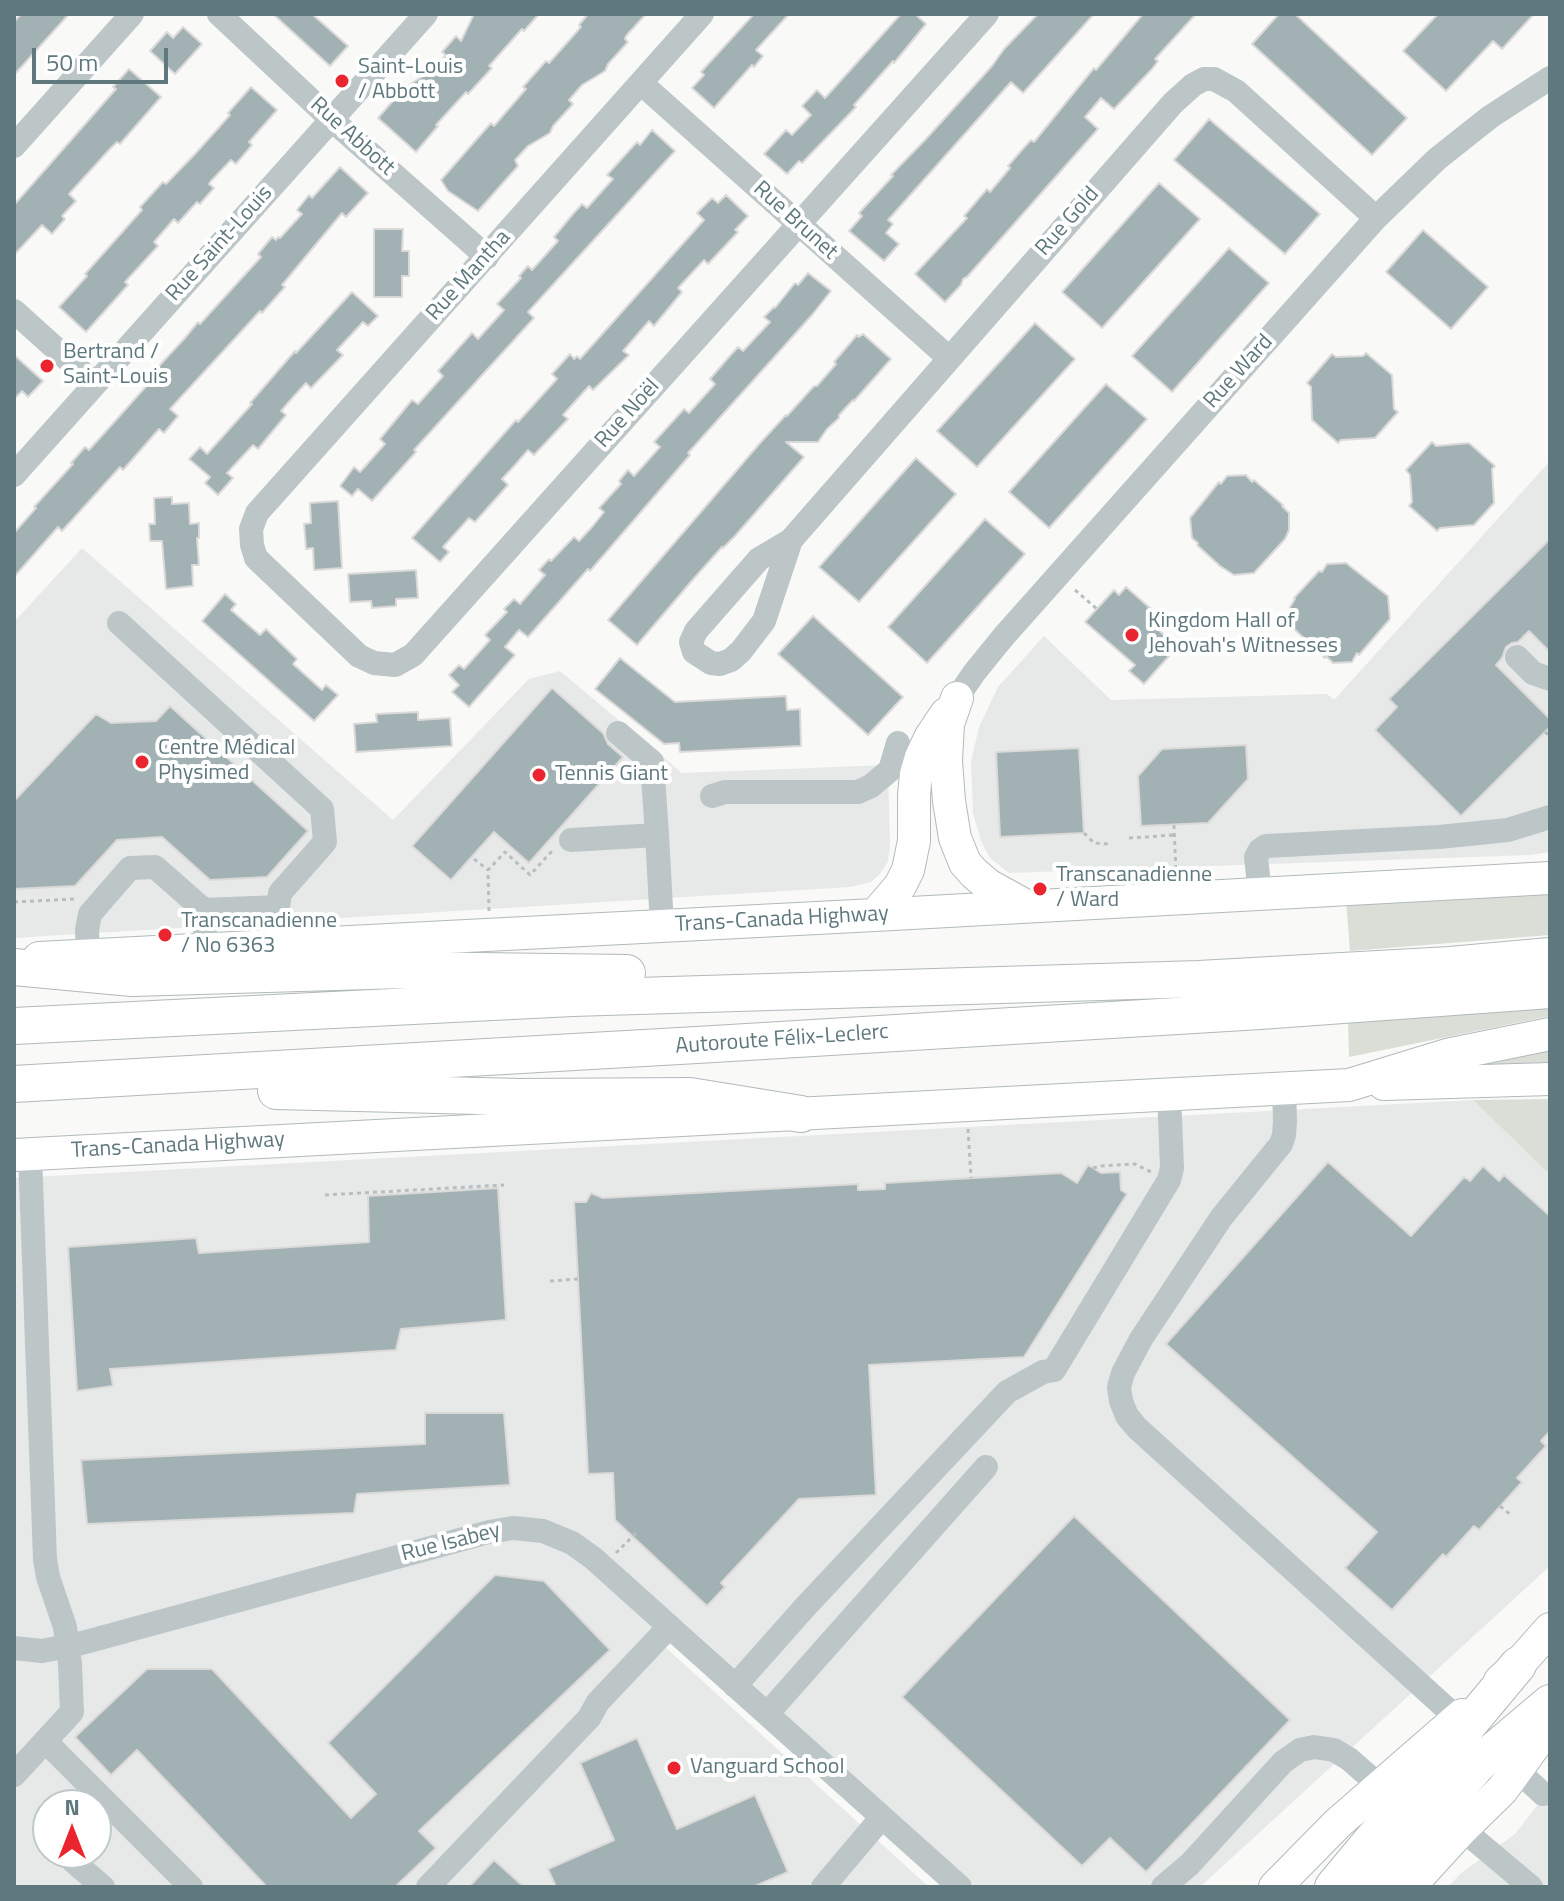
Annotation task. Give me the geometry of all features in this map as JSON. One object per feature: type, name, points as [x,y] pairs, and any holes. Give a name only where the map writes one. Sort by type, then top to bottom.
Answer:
[{"type":"highway","name":"Autoroute Félix-Leclerc","points":[[14,1084],[714,1044],[1259,993],[1450,965],[1550,956]]},
{"type":"highway","points":[[14,967],[132,978],[402,970],[712,975],[848,989]]},
{"type":"highway","name":"Autoroute Félix-Leclerc","points":[[14,1026],[556,999],[848,989],[1259,993],[1550,990]]},
{"type":"highway","points":[[14,1084],[520,1097],[690,1096],[801,1114]]},
{"type":"highway","points":[[1333,1887],[1518,1665]]},
{"type":"highway","points":[[1369,1887],[1479,1763],[1550,1703]]},
{"type":"main road","points":[[957,698],[948,724],[946,761],[955,838],[965,863],[981,880],[1026,907]]},
{"type":"main road","points":[[875,915],[900,886],[908,870],[914,841],[914,795],[918,766],[930,738],[957,698]]},
{"type":"main road","name":"Trans-Canada Highway","points":[[14,959],[1550,878]]},
{"type":"main road","points":[[1349,1085],[1447,1055],[1550,1034]]},
{"type":"main road","points":[[1349,1085],[1550,1079]]},
{"type":"main road","name":"Trans-Canada Highway","points":[[22,1154],[1349,1085]]},
{"type":"main road","points":[[1275,1887],[1338,1823],[1518,1665],[1550,1629]]},
{"type":"main road","points":[[1409,1887],[1502,1790],[1550,1724]]},
{"type":"street","points":[[14,146],[132,14]]},
{"type":"street","name":"Rue Abbott","points":[[219,14],[331,119],[487,257]]},
{"type":"street","name":"Rue Saint-Louis","points":[[14,475],[426,14]]},
{"type":"street","name":"Rue Mantha","points":[[252,545],[251,529],[257,513],[702,14]]},
{"type":"street","name":"Rue Noël","points":[[252,545],[256,558],[359,656],[374,663],[395,665],[413,655],[987,14]]},
{"type":"street","name":"Rue Ward","points":[[957,698],[1004,636],[1376,218],[1437,159],[1523,93],[1550,78]]},
{"type":"street","name":"Rue Gold","points":[[791,540],[764,621],[741,651],[720,664],[711,663],[694,652],[691,642],[706,619],[759,559],[791,540],[1173,103],[1193,85],[1204,79],[1214,79],[1236,91],[1376,218]]},
{"type":"street","name":"Rue Brunet","points":[[642,84],[949,358]]},
{"type":"street","points":[[14,311],[95,384]]},
{"type":"street","points":[[119,623],[320,806],[325,842],[280,893],[281,945]]},
{"type":"street","points":[[1517,657],[1533,673],[1550,679]]},
{"type":"street","points":[[618,733],[652,762],[662,926]]},
{"type":"street","points":[[712,796],[725,792],[858,792],[871,786],[890,770],[898,743]]},
{"type":"street","points":[[1260,894],[1256,857],[1266,846],[1508,830],[1550,817]]},
{"type":"street","points":[[566,841],[657,835]]},
{"type":"street","points":[[88,955],[90,914],[130,868],[155,867],[204,910],[278,907]]},
{"type":"street","points":[[204,910],[206,949]]},
{"type":"street","points":[[1284,1088],[1285,1121],[1281,1144],[1221,1218],[1141,1339],[1123,1373],[1119,1387],[1121,1401],[1127,1416],[1137,1428],[1458,1719]]},
{"type":"street","points":[[735,1686],[1007,1392],[1043,1372],[1054,1370],[1169,1180],[1172,1168],[1169,1094]]},
{"type":"street","points":[[14,1775],[72,1712],[68,1646],[45,1559],[22,1154]]},
{"type":"street","points":[[767,1714],[986,1467]]},
{"type":"street","name":"Rue Isabey","points":[[14,1648],[42,1651],[68,1646],[489,1532],[513,1528],[543,1531],[572,1543],[593,1558],[960,1887]]},
{"type":"street","points":[[428,1887],[589,1718],[598,1702],[669,1627]]},
{"type":"street","points":[[45,1741],[191,1887]]},
{"type":"street","points":[[1163,1887],[1190,1864],[1283,1762],[1300,1750],[1314,1747],[1334,1750],[1380,1786]]},
{"type":"street","points":[[1517,1770],[1543,1794]]},
{"type":"street","points":[[823,1887],[882,1817]]},
{"type":"street","points":[[1462,1829],[1531,1887]]},
{"type":"street","points":[[82,1869],[103,1887]]},
{"type":"path","points":[[1075,590],[1097,609]]},
{"type":"path","points":[[1545,732],[1550,736]]},
{"type":"path","points":[[1174,825],[1177,883]]},
{"type":"path","points":[[1084,833],[1094,843],[1109,844]]},
{"type":"path","points":[[1129,838],[1174,835]]},
{"type":"path","points":[[489,918],[488,870],[505,852],[530,875],[566,841]]},
{"type":"path","points":[[474,859],[488,870]]},
{"type":"path","points":[[14,902],[77,899]]},
{"type":"path","points":[[968,1121],[971,1178]]},
{"type":"path","points":[[1093,1168],[1135,1164],[1145,1169]]},
{"type":"path","points":[[325,1195],[504,1185]]},
{"type":"path","points":[[550,1281],[578,1279]]},
{"type":"path","points":[[1500,1506],[1512,1516]]},
{"type":"path","points":[[615,1554],[636,1533]]},
{"type":"shaded area","points":[[1550,461],[1550,852],[1009,873],[990,858],[981,841],[973,813],[971,762],[979,727],[998,687],[1044,636],[1111,700],[1327,694],[1334,700]]},
{"type":"shaded area","points":[[82,548],[393,820],[529,679],[560,671],[682,773],[888,765],[888,861],[871,882],[850,887],[14,938],[14,622]]},
{"type":"shaded area","points":[[1550,887],[1550,935],[1350,951],[1346,901]]},
{"type":"shaded area","points":[[1550,1005],[1550,1016],[1349,1057],[1348,1022]]},
{"type":"shaded area","points":[[1550,1045],[1550,1065],[1452,1069]]},
{"type":"shaded area","points":[[1550,1099],[1550,1175],[1473,1100]]},
{"type":"shaded area","points":[[1473,1100],[1550,1175],[1550,1566],[1200,1887],[976,1887],[682,1621],[664,1646],[929,1887],[14,1887],[14,1178]]},
{"type":"shaded area","points":[[1550,1789],[1550,1887],[1448,1887],[1460,1874],[1515,1834]]},
{"type":"building","points":[[21,14],[69,14],[14,75],[14,22]]},
{"type":"building","points":[[273,14],[312,14],[348,46],[330,66]]},
{"type":"building","points":[[474,14],[539,14],[436,125],[416,152],[378,118],[404,88],[433,70],[446,55],[442,52],[456,36],[461,41]]},
{"type":"building","points":[[588,14],[646,14],[626,36],[628,42],[605,71],[582,85],[569,100],[573,104],[550,133],[528,146],[515,160],[518,166],[478,211],[448,191],[441,180],[491,123],[494,126],[526,89],[523,87],[581,27],[579,25]]},
{"type":"building","points":[[754,14],[789,14],[756,50],[763,56],[714,108],[692,88],[704,75],[701,72]]},
{"type":"building","points":[[901,14],[915,14],[926,24],[854,105],[856,107],[802,163],[799,161],[787,174],[764,154],[786,130],[792,135],[811,115],[802,106],[817,90],[825,98]]},
{"type":"building","points":[[1038,14],[1094,14],[1023,93],[1011,82],[888,220],[893,224],[886,233],[899,244],[884,261],[849,231],[862,216],[859,213]]},
{"type":"building","points":[[1143,14],[1196,14],[1155,59],[1158,61],[1152,69],[1114,109],[1101,98],[1085,117],[1098,129],[945,302],[915,274],[967,218],[964,216],[987,189],[990,192],[1021,151],[1031,140],[1034,142]]},
{"type":"building","points":[[1279,14],[1295,14],[1407,118],[1372,155],[1252,44]]},
{"type":"building","points":[[1438,14],[1534,14],[1502,49],[1493,41],[1446,91],[1403,51]]},
{"type":"building","points":[[183,27],[202,44],[175,74],[150,51],[167,32],[173,38]]},
{"type":"building","points":[[129,69],[161,97],[120,144],[117,142],[69,194],[76,201],[62,216],[65,219],[52,234],[42,225],[14,255],[14,205],[116,89],[113,87]]},
{"type":"building","points":[[251,87],[277,110],[249,142],[252,145],[236,164],[231,160],[211,181],[209,184],[214,188],[200,204],[197,202],[178,223],[174,219],[154,242],[158,246],[86,332],[59,307],[142,210],[140,207],[196,153]]},
{"type":"building","points":[[1209,119],[1320,214],[1285,254],[1174,160]]},
{"type":"building","points":[[652,130],[675,151],[528,312],[534,318],[372,501],[358,489],[352,496],[340,486],[354,467],[360,472],[385,444],[380,439],[412,400],[418,404],[443,376],[438,371],[472,333],[478,339],[504,310],[497,304],[521,278],[519,276],[528,266],[532,270],[558,241],[554,237],[573,214],[582,204],[587,208],[613,179],[607,175]]},
{"type":"building","points":[[340,167],[368,193],[346,217],[342,213],[282,285],[285,287],[170,409],[178,416],[164,433],[159,429],[62,531],[58,527],[14,577],[14,533],[34,507],[85,447],[89,450],[150,382],[147,379],[198,322],[200,324],[261,257],[258,254],[272,237],[276,240],[280,238],[302,214],[297,210],[309,195],[312,198]]},
{"type":"building","points":[[1159,183],[1200,219],[1102,328],[1062,292]]},
{"type":"building","points":[[726,195],[748,216],[735,230],[738,232],[708,264],[704,260],[678,288],[682,292],[654,326],[649,321],[623,351],[629,355],[593,390],[589,386],[563,415],[568,419],[534,455],[528,450],[502,479],[508,485],[475,522],[469,518],[443,547],[449,552],[440,562],[412,538],[516,420],[518,422],[557,379],[552,374],[570,354],[574,359],[577,356],[580,359],[704,220],[697,213],[712,198],[718,203]]},
{"type":"building","points":[[374,229],[403,229],[402,251],[409,251],[409,276],[402,276],[402,297],[374,297]]},
{"type":"building","points":[[1423,230],[1488,287],[1451,329],[1386,272]]},
{"type":"building","points":[[1229,248],[1269,283],[1172,392],[1132,356]]},
{"type":"building","points":[[808,273],[831,291],[688,453],[690,455],[590,571],[588,569],[528,637],[519,630],[505,647],[515,655],[469,707],[452,692],[459,685],[449,675],[459,665],[464,669],[490,640],[485,635],[507,612],[504,609],[514,599],[520,604],[545,575],[539,570],[549,559],[551,561],[574,537],[579,541],[592,527],[604,512],[599,508],[621,484],[619,481],[628,470],[634,476],[660,447],[654,442],[684,409],[689,413],[715,384],[710,379],[738,347],[743,351],[770,322],[764,317]]},
{"type":"building","points":[[352,292],[378,316],[368,326],[363,322],[337,350],[343,355],[311,388],[306,383],[294,396],[281,411],[286,415],[258,449],[253,445],[227,473],[233,478],[218,495],[205,483],[210,477],[189,459],[200,447],[207,454],[295,351]]},
{"type":"building","points":[[1035,323],[1075,359],[977,467],[937,431]]},
{"type":"building","points":[[863,334],[891,359],[818,442],[786,442],[804,457],[637,645],[608,620],[761,442],[817,386],[857,335]]},
{"type":"building","points":[[1366,353],[1392,375],[1394,409],[1398,412],[1375,438],[1341,440],[1338,443],[1312,420],[1311,387],[1307,383],[1332,354],[1336,357],[1363,356]]},
{"type":"building","points":[[14,355],[43,381],[28,397],[22,391],[14,399]]},
{"type":"building","points":[[1106,384],[1147,419],[1049,528],[1009,492]]},
{"type":"building","points":[[1432,442],[1436,446],[1469,443],[1495,466],[1492,469],[1494,503],[1474,525],[1440,528],[1437,531],[1409,506],[1412,502],[1410,475],[1406,470]]},
{"type":"building","points":[[916,458],[956,494],[859,602],[819,567]]},
{"type":"building","points":[[1246,475],[1283,505],[1289,513],[1289,530],[1285,539],[1254,573],[1234,575],[1197,545],[1192,538],[1190,518],[1219,482],[1221,484],[1227,476]]},
{"type":"building","points":[[172,497],[172,504],[189,503],[190,524],[199,523],[199,565],[192,565],[193,586],[166,589],[162,541],[150,541],[149,524],[155,524],[154,498]]},
{"type":"building","points":[[338,501],[342,568],[314,570],[313,548],[306,549],[304,524],[311,523],[310,503]]},
{"type":"building","points":[[985,519],[1025,554],[927,663],[888,627]]},
{"type":"building","points":[[1550,539],[1550,652],[1529,631],[1518,642],[1506,647],[1496,665],[1550,719],[1550,727],[1461,816],[1375,730],[1397,707],[1389,699]]},
{"type":"building","points":[[1346,563],[1388,596],[1390,619],[1352,662],[1333,663],[1291,626],[1290,607],[1294,598],[1327,564]]},
{"type":"building","points":[[416,570],[418,598],[396,599],[396,606],[372,608],[371,601],[350,602],[348,574]]},
{"type":"building","name":"Kingdom Hall of Jehovah's Witnesses","points":[[1126,587],[1158,615],[1151,623],[1177,647],[1144,684],[1129,671],[1135,665],[1085,622],[1114,590],[1119,595]]},
{"type":"building","points":[[225,594],[236,604],[231,610],[260,635],[266,629],[297,659],[293,664],[322,690],[326,685],[338,695],[314,721],[202,621]]},
{"type":"building","points":[[813,616],[903,697],[868,735],[778,654]]},
{"type":"building","points":[[620,658],[675,702],[786,696],[787,710],[800,709],[801,746],[680,752],[679,743],[664,744],[595,689]]},
{"type":"building","points":[[552,688],[603,733],[608,744],[623,757],[529,863],[494,832],[451,880],[412,846]]},
{"type":"building","name":"Centre Médical Physimed","points":[[170,706],[308,831],[267,877],[210,880],[162,837],[117,840],[75,886],[14,889],[14,801],[96,714],[111,723],[156,721]]},
{"type":"building","points":[[418,712],[418,720],[450,718],[452,746],[356,752],[354,724],[377,722],[376,714]]},
{"type":"building","points":[[1246,745],[1248,779],[1208,823],[1141,826],[1138,776],[1162,749]]},
{"type":"building","points":[[1079,748],[1084,833],[1000,837],[996,752]]},
{"type":"building","points":[[1328,1162],[1411,1236],[1464,1177],[1470,1181],[1483,1166],[1499,1181],[1504,1175],[1550,1216],[1550,1431],[1541,1441],[1546,1446],[1517,1478],[1522,1482],[1479,1530],[1474,1526],[1446,1557],[1443,1554],[1392,1610],[1345,1568],[1377,1532],[1166,1344]]},
{"type":"building","points":[[1088,1165],[1101,1173],[1120,1172],[1121,1190],[1127,1194],[1024,1357],[869,1365],[876,1495],[799,1499],[721,1583],[725,1587],[707,1606],[615,1520],[613,1473],[588,1474],[574,1202],[586,1202],[591,1193],[603,1198],[858,1184],[858,1190],[885,1189],[885,1183],[1061,1173],[1077,1183]]},
{"type":"building","points":[[498,1188],[506,1320],[401,1329],[396,1350],[110,1369],[113,1386],[77,1391],[68,1247],[196,1238],[199,1253],[369,1242],[368,1196]]},
{"type":"building","points":[[425,1413],[504,1413],[510,1485],[357,1494],[354,1513],[87,1524],[81,1460],[425,1444]]},
{"type":"building","points":[[1074,1516],[1290,1720],[1146,1872],[1110,1838],[1082,1866],[902,1697]]},
{"type":"building","points":[[495,1575],[544,1581],[610,1650],[419,1831],[436,1848],[395,1887],[267,1887],[137,1750],[111,1775],[75,1737],[147,1669],[212,1669],[351,1818],[376,1794],[328,1743]]},
{"type":"building","points":[[637,1738],[677,1829],[755,1795],[788,1872],[753,1887],[556,1887],[548,1869],[614,1840],[580,1763]]},
{"type":"building","points":[[494,1860],[524,1887],[469,1887]]},
{"type":"place","name":"Saint-Louis / Abbott","points":[[342,81]]},
{"type":"place","name":"Bertrand / Saint-Louis","points":[[47,366]]},
{"type":"place","name":"Kingdom Hall of Jehovah's Witnesses","points":[[1132,635]]},
{"type":"place","name":"Centre Médical Physimed","points":[[142,762]]},
{"type":"place","name":"Tennis Giant","points":[[539,775]]},
{"type":"place","name":"Transcanadienne / Ward","points":[[1040,889]]},
{"type":"place","name":"Transcanadienne / No 6363","points":[[165,935]]},
{"type":"place","name":"Vanguard School","points":[[674,1768]]}]
